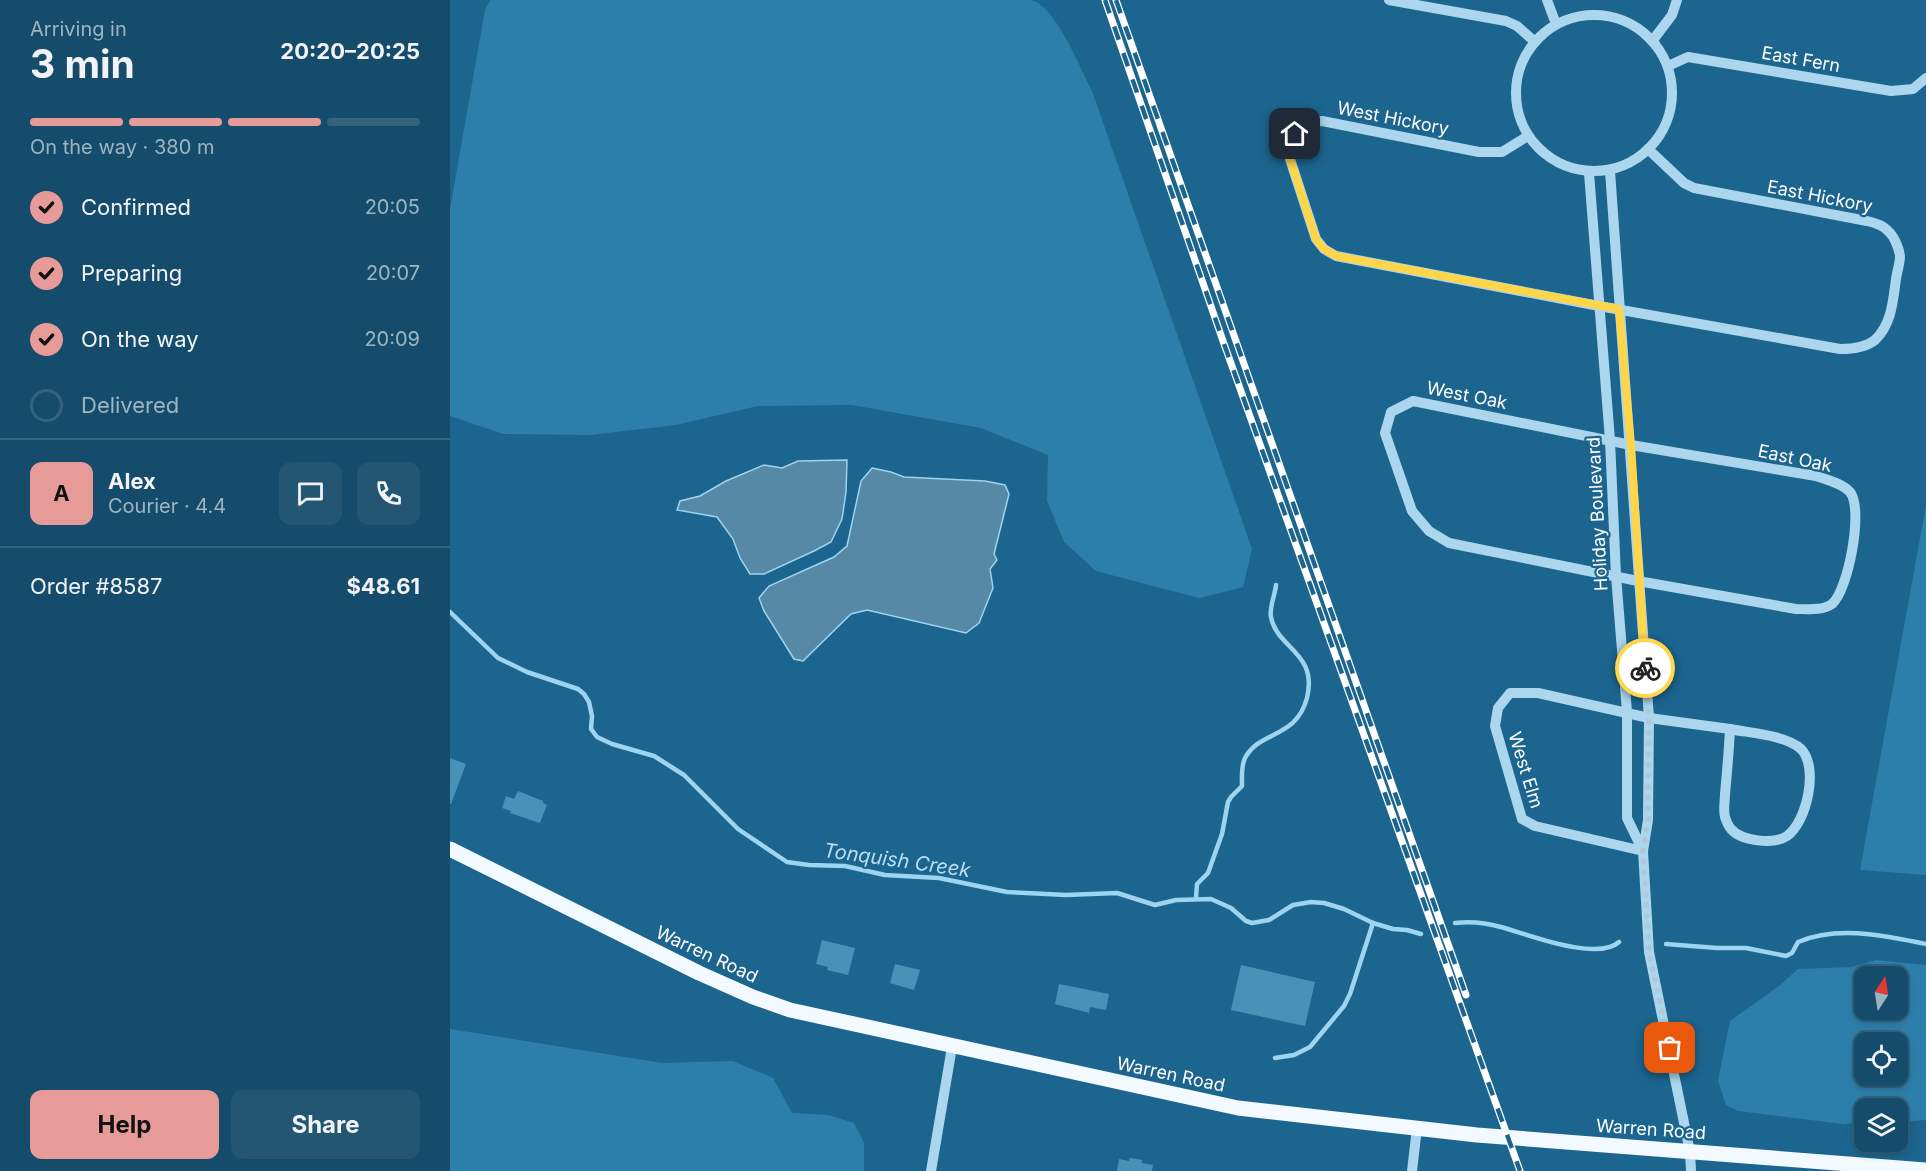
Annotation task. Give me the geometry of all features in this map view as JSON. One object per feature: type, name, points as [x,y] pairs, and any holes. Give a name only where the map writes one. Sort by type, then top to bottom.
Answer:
[{"type":"main road","name":"Warren Road","points":[[450,849],[753,998],[790,1010],[952,1047],[1238,1108],[1477,1135],[1868,1168],[1926,1170]]},
{"type":"street","points":[[1389,0],[1506,21],[1517,26],[1534,41]]},
{"type":"street","points":[[1547,0],[1556,24]]},
{"type":"street","points":[[1653,40],[1672,15],[1677,0]]},
{"type":"street","points":[[1605,15],[1631,24],[1653,40],[1668,66],[1671,87],[1669,111],[1661,133],[1648,149],[1623,167],[1589,173],[1561,165],[1542,152],[1528,136],[1519,116],[1516,92],[1521,64],[1534,41],[1543,31],[1556,24],[1580,16],[1605,15]]},
{"type":"street","name":"East Fern","points":[[1668,66],[1688,57],[1891,92],[1913,89],[1926,78]]},
{"type":"street","name":"West Hickory","points":[[1528,136],[1502,152],[1479,152],[1322,121],[1310,122],[1295,134],[1289,147],[1289,156],[1316,239],[1324,249],[1336,256],[1599,306]]},
{"type":"street","name":"East Hickory","points":[[1599,306],[1840,349],[1853,349],[1874,341],[1884,330],[1891,314],[1900,256],[1894,239],[1879,224],[1694,188],[1684,183],[1648,149]]},
{"type":"street","name":"Holiday Boulevard","points":[[1610,171],[1649,718],[1648,820],[1643,851],[1649,952],[1690,1152],[1691,1171]]},
{"type":"street","name":"Holiday Boulevard","points":[[1589,173],[1610,440],[1616,576],[1627,712],[1628,818],[1643,851]]},
{"type":"street","name":"West Oak","points":[[1610,440],[1413,401],[1391,412],[1385,433],[1412,511],[1429,531],[1449,543],[1616,576]]},
{"type":"street","name":"East Oak","points":[[1610,440],[1816,477],[1840,485],[1850,492],[1856,505],[1857,516],[1853,549],[1840,594],[1832,604],[1817,609],[1796,609],[1616,576]]},
{"type":"street","name":"West Elm","points":[[1627,712],[1538,693],[1510,693],[1498,708],[1495,726],[1522,819],[1535,826],[1643,851]]},
{"type":"street","points":[[1627,712],[1649,718],[1730,729],[1784,739],[1800,748],[1809,761],[1810,779],[1804,812],[1794,830],[1785,838],[1769,842],[1749,839],[1731,830],[1724,814],[1730,729]]},
{"type":"street","points":[[931,1171],[952,1047]]},
{"type":"street","points":[[1412,1171],[1418,1128]]},
{"type":"shaded area","points":[[490,0],[1031,0],[1040,5],[1058,25],[1092,91],[1252,549],[1243,587],[1199,598],[1096,571],[1064,542],[1047,501],[1048,455],[981,428],[852,405],[758,406],[676,425],[590,435],[503,434],[450,416],[450,209],[485,10]]},
{"type":"shaded area","points":[[847,460],[842,519],[831,542],[764,574],[750,574],[740,558],[733,539],[717,517],[677,510],[680,501],[700,496],[726,481],[764,465],[782,468],[798,461]]},
{"type":"shaded area","points":[[872,468],[904,477],[985,481],[1005,485],[1009,494],[994,554],[997,560],[990,569],[993,588],[979,623],[966,633],[867,610],[851,614],[803,661],[794,659],[764,611],[759,598],[769,586],[834,557],[847,546],[861,481]]},
{"type":"shaded area","points":[[1926,505],[1926,875],[1860,870]]},
{"type":"shaded area","points":[[1876,960],[1926,965],[1926,1120],[1908,1121],[1908,1098],[1854,1098],[1854,1123],[1843,1124],[1738,1111],[1726,1105],[1718,1081],[1730,1021],[1779,986],[1798,969],[1854,966],[1854,1020],[1908,1020],[1908,966],[1855,966]]},
{"type":"shaded area","points":[[450,1029],[662,1063],[733,1061],[773,1078],[792,1113],[828,1115],[854,1123],[864,1143],[864,1171],[450,1171]]},
{"type":"building","points":[[450,758],[466,764],[451,804],[450,804]]},
{"type":"building","points":[[518,791],[543,801],[547,805],[540,823],[502,808],[506,796],[514,799]]},
{"type":"building","points":[[822,940],[855,948],[848,975],[827,970],[828,967],[816,964]]},
{"type":"building","points":[[895,964],[920,970],[914,990],[890,983]]},
{"type":"building","points":[[1241,965],[1315,982],[1305,1026],[1231,1010]]},
{"type":"building","points":[[1059,984],[1109,994],[1106,1010],[1090,1007],[1089,1013],[1055,1004]]},
{"type":"building","points":[[1130,1158],[1153,1165],[1152,1171],[1117,1171],[1119,1159],[1129,1161]]},
{"type":"waterway","points":[[1196,898],[1197,884],[1208,873],[1222,834],[1228,802],[1242,786],[1242,768],[1245,758],[1259,743],[1287,728],[1295,721],[1307,698],[1309,683],[1307,670],[1281,637],[1271,617],[1276,585]]},
{"type":"waterway","name":"Tonquish Creek","points":[[450,612],[498,658],[527,672],[578,689],[589,702],[592,716],[591,729],[597,737],[612,744],[654,756],[684,775],[738,829],[787,862],[845,866],[885,875],[939,878],[1007,892],[1066,895],[1117,893],[1155,905],[1176,900],[1211,899],[1231,908],[1246,921],[1252,923],[1269,920],[1293,905],[1311,902],[1324,903],[1344,909],[1373,923],[1421,934]]},
{"type":"waterway","points":[[1275,1058],[1294,1055],[1310,1047],[1344,1006],[1373,923]]},
{"type":"waterway","name":"Tonquish Creek","points":[[1455,923],[1490,924],[1579,948],[1609,947],[1619,942]]},
{"type":"waterway","name":"Tonquish Creek","points":[[1666,944],[1746,948],[1786,956],[1792,953],[1798,942],[1830,934],[1862,934],[1926,944]]},
{"type":"railway","points":[[1105,0],[1223,341],[1520,1171]]},
{"type":"railway","points":[[1116,0],[1466,995]]},
{"type":"way so far","points":[[1645,668],[1649,718],[1648,820],[1643,851],[1649,952],[1670,1048]]},
{"type":"route","points":[[1295,134],[1289,147],[1289,156],[1316,239],[1324,249],[1336,256],[1619,309],[1631,445],[1645,668]]}]
